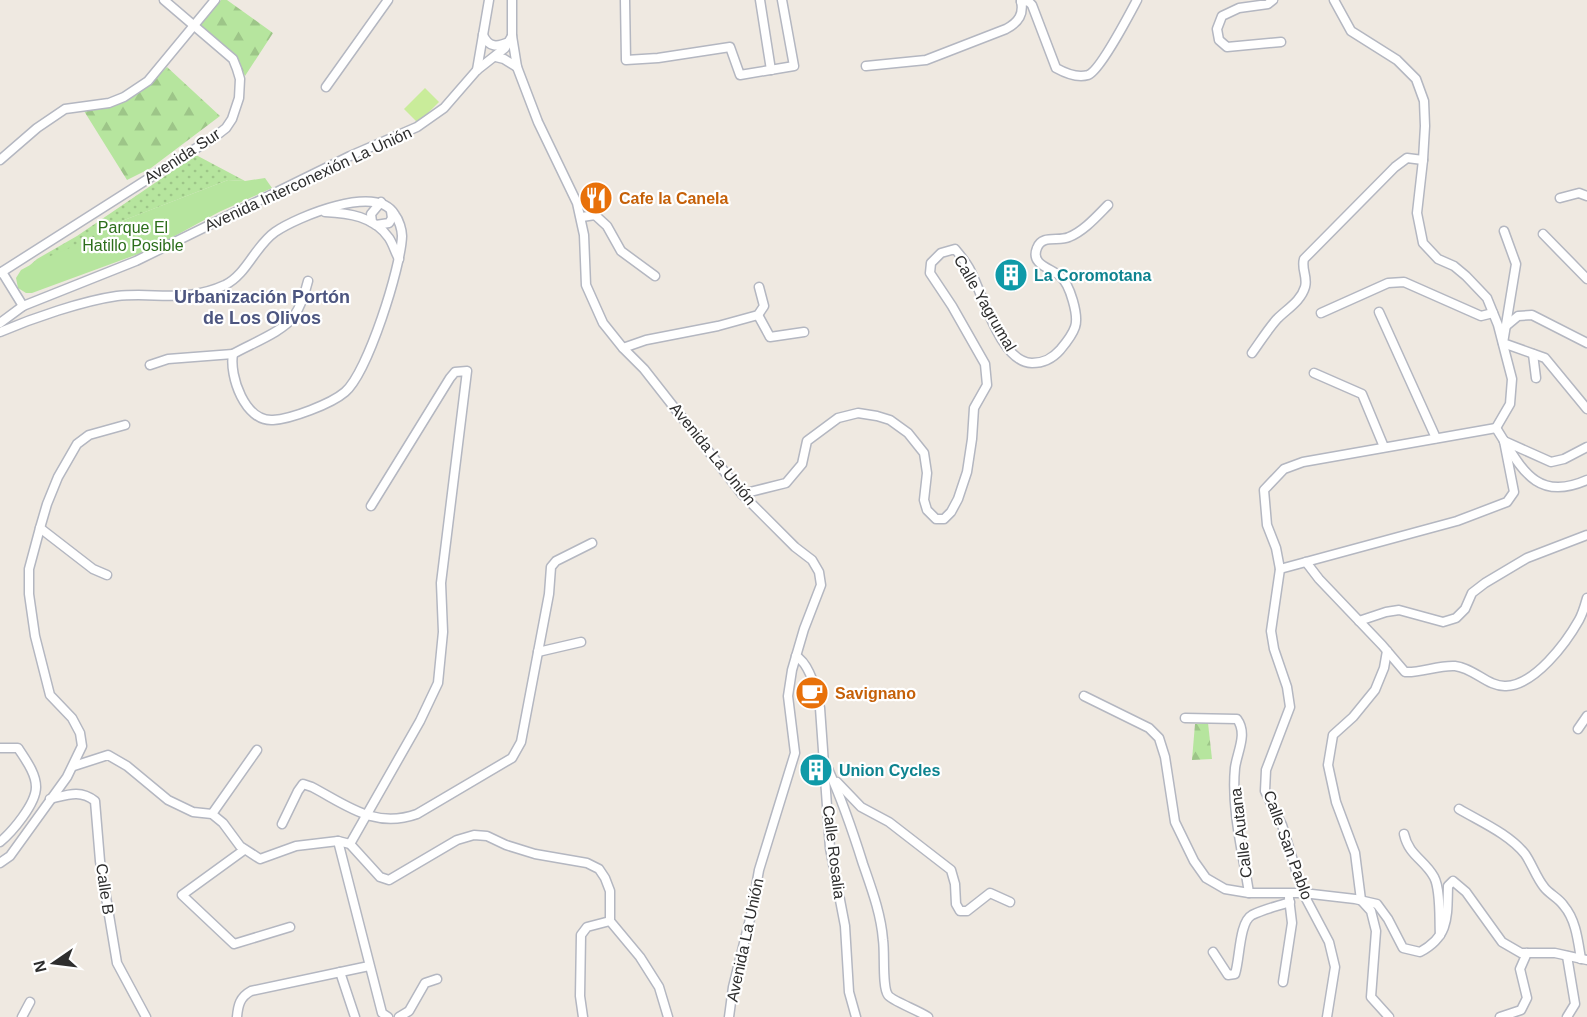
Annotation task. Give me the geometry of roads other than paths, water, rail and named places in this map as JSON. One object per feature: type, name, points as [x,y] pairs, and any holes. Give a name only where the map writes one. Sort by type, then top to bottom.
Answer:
[{"type":"street","name":"Avenida Sur","points":[[1,273],[226,128],[232,119],[239,98],[240,79],[233,59],[164,0]]},
{"type":"street","points":[[0,160],[37,128],[64,109],[109,103],[136,90],[148,81],[215,0]]},
{"type":"street","points":[[326,87],[388,0]]},
{"type":"street","points":[[477,70],[489,0]]},
{"type":"street","name":"Avenida La Unión","points":[[512,0],[511,39],[517,67],[538,122],[568,181],[582,217],[586,285],[603,323],[644,369],[742,494],[795,547],[812,560],[819,572],[821,585],[804,629],[792,670],[788,696],[795,753],[759,870],[729,1017]]},
{"type":"street","points":[[625,0],[626,60],[658,58],[730,47],[740,75],[794,66],[782,0]]},
{"type":"street","points":[[759,0],[771,70]]},
{"type":"street","points":[[866,66],[926,60],[1006,29],[1022,15],[1021,1],[1032,5],[1056,68],[1071,74],[1089,75],[1100,65],[1137,0]]},
{"type":"street","points":[[1273,0],[1268,4],[1239,8],[1222,16],[1217,28],[1219,40],[1227,47],[1281,42]]},
{"type":"street","points":[[1334,0],[1351,31],[1397,60],[1416,79],[1424,100],[1423,160],[1417,213],[1423,243],[1438,259],[1454,266],[1466,276],[1488,298],[1512,379],[1510,404],[1496,428],[1518,463],[1537,483],[1557,489],[1587,480]]},
{"type":"street","points":[[483,35],[485,41],[497,46],[511,39]]},
{"type":"street","points":[[477,70],[496,57],[511,39]]},
{"type":"street","points":[[496,57],[517,67]]},
{"type":"street","name":"Avenida Interconexión La Unión","points":[[23,306],[136,261],[350,156],[417,127],[444,108],[477,70]]},
{"type":"street","points":[[1252,353],[1277,319],[1305,289],[1306,279],[1302,264],[1304,259],[1395,167],[1407,158],[1423,160]]},
{"type":"street","points":[[1560,198],[1579,193],[1587,196]]},
{"type":"street","points":[[0,332],[76,306],[118,296],[185,297],[225,284],[236,276],[275,232],[319,212],[362,200],[381,202],[391,209],[396,215],[402,234],[399,260],[374,342],[346,392],[334,400],[300,414],[272,420],[260,417],[247,406],[239,392],[233,378],[231,365],[233,354]]},
{"type":"street","points":[[374,224],[371,214],[381,202]]},
{"type":"street","name":"Calle Yagrumal","points":[[742,494],[786,483],[802,464],[807,441],[838,418],[858,413],[890,420],[908,433],[924,453],[927,473],[924,500],[927,510],[936,519],[944,519],[951,512],[967,472],[974,408],[987,385],[985,364],[930,273],[932,263],[941,252],[956,249],[969,268],[987,312],[1013,354],[1025,363],[1041,363],[1053,358],[1065,344],[1076,326],[1076,312],[1068,289],[1060,276],[1041,265],[1035,255],[1037,245],[1044,240],[1068,238],[1108,205]]},
{"type":"street","points":[[374,224],[389,223],[392,218],[391,209]]},
{"type":"street","points":[[319,212],[345,213],[374,224],[388,237],[399,260]]},
{"type":"street","points":[[582,217],[595,215],[601,219],[621,251],[656,276]]},
{"type":"street","points":[[1503,343],[1516,264],[1504,231]]},
{"type":"street","points":[[1544,234],[1587,279]]},
{"type":"street","points":[[0,323],[23,306],[1,273]]},
{"type":"street","points":[[150,365],[168,359],[233,354],[284,326],[293,318],[302,302],[308,281]]},
{"type":"street","points":[[1321,313],[1388,283],[1404,282],[1481,316],[1493,313]]},
{"type":"street","points":[[623,348],[646,340],[718,326],[758,315],[764,306],[759,287]]},
{"type":"street","points":[[1379,312],[1436,438]]},
{"type":"street","points":[[758,315],[770,337],[804,332]]},
{"type":"street","points":[[1506,326],[1518,316],[1532,315],[1587,342]]},
{"type":"street","points":[[1503,343],[1545,358],[1587,409]]},
{"type":"street","points":[[1533,354],[1536,378]]},
{"type":"street","points":[[350,844],[420,721],[438,683],[444,632],[441,583],[467,371],[455,372],[450,378],[371,506]]},
{"type":"street","points":[[1314,373],[1362,394],[1384,447]]},
{"type":"street","points":[[0,863],[10,855],[68,777],[82,746],[80,733],[72,718],[54,702],[47,687],[34,636],[28,594],[29,569],[40,528],[50,495],[77,444],[89,435],[125,425]]},
{"type":"street","name":"Calle San Pablo","points":[[1327,1017],[1335,967],[1329,942],[1303,893],[1282,825],[1265,791],[1266,770],[1290,707],[1287,687],[1274,649],[1271,631],[1280,569],[1276,548],[1267,525],[1264,490],[1284,469],[1304,462],[1496,428]]},
{"type":"street","points":[[1504,441],[1551,462],[1564,459],[1587,447]]},
{"type":"street","points":[[1280,569],[1457,521],[1507,502],[1514,492],[1504,441]]},
{"type":"street","points":[[40,528],[93,569],[107,575]]},
{"type":"street","points":[[1359,621],[1399,610],[1443,622],[1456,618],[1465,609],[1473,593],[1485,582],[1527,558],[1587,535]]},
{"type":"street","points":[[282,824],[303,784],[366,816],[378,819],[404,819],[417,814],[512,758],[521,742],[549,594],[551,567],[556,561],[592,543]]},
{"type":"street","points":[[1306,562],[1405,672],[1452,666],[1467,668],[1494,684],[1505,686],[1537,673],[1581,618],[1587,598]]},
{"type":"street","points":[[538,652],[581,642]]},
{"type":"street","points":[[1388,651],[1375,690],[1353,717],[1333,735],[1328,765],[1336,802],[1354,854],[1361,900],[1371,911],[1376,931],[1371,997],[1389,1017]]},
{"type":"street","name":"Calle Rosalia","points":[[796,656],[803,660],[817,690],[820,708],[830,848],[845,926],[849,992],[856,1017]]},
{"type":"street","points":[[1084,696],[1149,728],[1159,738],[1165,757],[1175,822],[1194,861],[1206,878],[1225,889],[1249,893],[1303,893],[1377,904],[1388,919],[1402,948],[1420,952],[1432,946],[1446,927],[1449,886],[1453,881],[1466,892],[1502,942],[1521,953],[1555,953],[1584,959],[1569,913],[1563,904],[1545,888],[1524,854],[1499,832],[1459,809]]},
{"type":"street","points":[[1578,729],[1587,716]]},
{"type":"street","name":"Calle Autana","points":[[1185,718],[1237,719],[1241,725],[1242,735],[1235,769],[1235,805],[1249,893]]},
{"type":"street","points":[[0,748],[18,748],[28,763],[36,787],[30,806],[0,843]]},
{"type":"street","points":[[213,814],[257,750]]},
{"type":"street","points":[[74,766],[108,755],[128,766],[168,800],[193,812],[213,814],[244,850],[260,859],[296,846],[339,841],[350,844],[380,877],[389,880],[457,840],[474,835],[487,836],[535,854],[588,863],[599,869],[605,878],[610,891],[610,921],[640,957],[659,987],[668,1017]]},
{"type":"street","points":[[825,763],[881,918],[886,961],[883,980],[887,994],[895,1001],[928,1017]]},
{"type":"street","points":[[831,776],[861,807],[889,822],[951,870],[955,884],[956,904],[960,911],[967,911],[990,893],[1010,902]]},
{"type":"street","name":"Calle B","points":[[50,799],[76,793],[87,795],[95,801],[100,861],[117,963],[146,1017]]},
{"type":"street","points":[[1404,834],[1407,846],[1434,876],[1440,935]]},
{"type":"street","points":[[339,841],[382,1013],[388,1017]]},
{"type":"street","points":[[244,850],[183,895],[234,944],[290,927]]},
{"type":"street","points":[[1283,982],[1292,923],[1289,892]]},
{"type":"street","points":[[1213,952],[1228,975],[1235,974],[1243,924],[1250,915],[1290,902]]},
{"type":"street","points":[[583,1017],[580,996],[580,935],[587,927],[610,921]]},
{"type":"street","points":[[1500,1017],[1521,1010],[1527,998],[1520,969],[1527,953]]},
{"type":"street","points":[[1567,956],[1575,1004],[1568,1017]]},
{"type":"street","points":[[237,1017],[238,1006],[243,995],[251,991],[369,966]]},
{"type":"street","points":[[340,972],[355,1017]]},
{"type":"street","points":[[399,1017],[409,1011],[420,988],[425,983],[437,979]]},
{"type":"street","points":[[22,1017],[30,1002]]},
{"type":"place","name":"Cafe la Canela","points":[[596,198]]},
{"type":"place","name":"La Coromotana","points":[[1011,275]]},
{"type":"place","name":"Savignano","points":[[812,693]]},
{"type":"place","name":"Union Cycles","points":[[816,770]]},
{"type":"district","name":"Urbanización Portón de Los Olivos","points":[[262,307]]},
{"type":"park label","name":"Parque El Hatillo Posible","points":[[133,236]]}]
